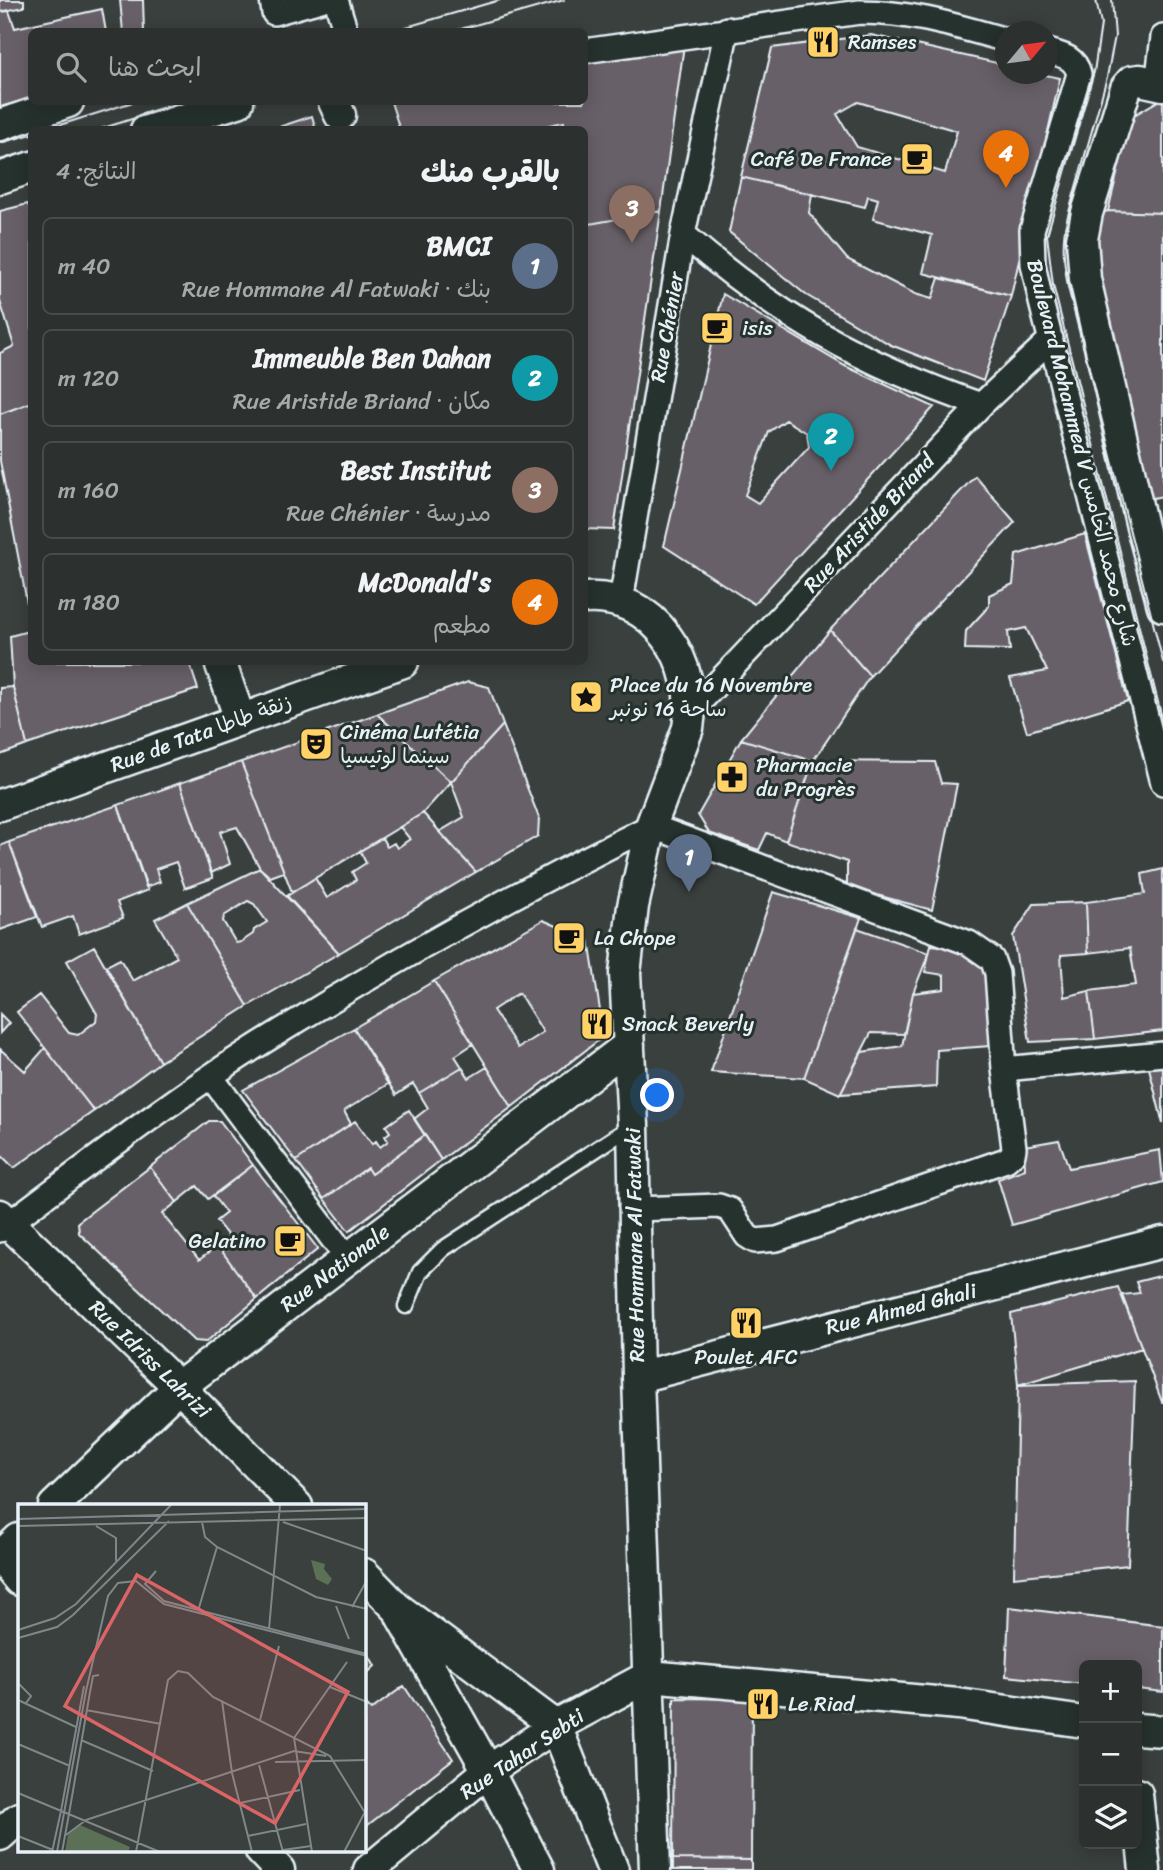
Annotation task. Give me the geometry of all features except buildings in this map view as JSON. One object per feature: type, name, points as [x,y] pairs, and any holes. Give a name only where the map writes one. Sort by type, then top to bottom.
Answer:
[{"type":"street","points":[[272,0],[274,13],[321,0]]},
{"type":"street","points":[[336,0],[345,28]]},
{"type":"street","points":[[588,50],[727,29],[836,7],[914,15],[995,37]]},
{"type":"street","name":"Rue Chénier","points":[[621,601],[683,234],[727,29]]},
{"type":"street","points":[[1160,85],[1163,37]]},
{"type":"street","name":"Boulevard Mohammed V شارع محمد الخامس","points":[[1058,54],[1070,58],[1077,65],[1078,83],[1032,230],[1033,264],[1163,783]]},
{"type":"street","name":"Boulevard Mohammed V شارع محمد الخامس","points":[[1160,85],[1140,80],[1132,81],[1126,88],[1087,213],[1082,239],[1085,279],[1156,548],[1163,606]]},
{"type":"street","points":[[0,125],[59,105]]},
{"type":"street","points":[[170,126],[194,122],[231,105]]},
{"type":"street","points":[[0,178],[28,168]]},
{"type":"street","points":[[683,234],[736,279],[822,337],[895,373],[981,405]]},
{"type":"street","name":"Rue Aristide Briand","points":[[691,710],[981,405],[1051,339]]},
{"type":"street","points":[[588,598],[621,601]]},
{"type":"street","name":"Rue Hommane Al Fatwaki","points":[[621,601],[646,614],[666,635],[687,678],[691,710],[688,728],[651,826],[633,906],[625,974],[636,1209],[638,1377],[655,1870]]},
{"type":"street","points":[[221,665],[240,719]]},
{"type":"street","name":"Rue de Tata زنقة طاطا","points":[[0,805],[386,665]]},
{"type":"street","points":[[3,1223],[271,1037],[495,907],[651,826],[969,943],[992,959],[997,973],[1004,1069],[1014,1148],[1013,1154],[1006,1160],[777,1240],[755,1241],[747,1236],[730,1210],[719,1206],[636,1209]]},
{"type":"street","name":"Rue Nationale","points":[[56,1504],[179,1387],[629,1045]]},
{"type":"street","points":[[1004,1069],[1163,1054]]},
{"type":"street","points":[[211,1077],[347,1258]]},
{"type":"street","name":"Rue Idriss Lahrizi","points":[[3,1223],[179,1387],[295,1504]]},
{"type":"street","name":"Rue Ahmed Ghali","points":[[638,1377],[1163,1241]]},
{"type":"street","points":[[18,1540],[0,1557],[18,1579]]},
{"type":"street","points":[[366,1576],[396,1607],[556,1726],[613,1870]]},
{"type":"street","points":[[396,1607],[488,1771],[539,1870]]},
{"type":"street","points":[[649,1676],[958,1704],[1079,1720]]},
{"type":"street","name":"Rue Tahar Sebti","points":[[369,1870],[488,1771],[556,1726],[649,1676]]},
{"type":"street","points":[[1142,1729],[1163,1731]]},
{"type":"street","points":[[0,1835],[18,1819]]},
{"type":"street","points":[[1142,1842],[1145,1870]]},
{"type":"street","points":[[263,1853],[279,1870]]},
{"type":"lane","points":[[406,1306],[420,1272],[443,1249],[633,1125]]},
{"type":"tram line","points":[[403,28],[500,0]]},
{"type":"tram line","points":[[464,28],[564,0]]},
{"type":"tram line","points":[[1096,0],[1101,24],[1094,72],[1047,235],[1053,285],[1163,722]]},
{"type":"tram line","points":[[1112,0],[1115,36],[1107,77],[1067,219],[1064,261],[1068,287],[1163,662]]},
{"type":"tram line","points":[[57,126],[123,105]]},
{"type":"tram line","points":[[110,126],[176,105]]},
{"type":"tram line","points":[[0,143],[28,135]]},
{"type":"tram line","points":[[0,160],[28,151]]},
{"type":"place","name":"Ramses","points":[[823,42]]},
{"type":"place","name":"Café De France","points":[[917,159]]},
{"type":"place","name":"McDonald's","points":[[1006,188]]},
{"type":"place","name":"Best Institut","points":[[632,243]]},
{"type":"place","name":"isis","points":[[717,328]]},
{"type":"place","name":"Immeuble Ben Dahan","points":[[831,471]]},
{"type":"place","name":"Place du 16 Novembre ساحة 16 نونبر","points":[[586,697]]},
{"type":"place","name":"Cinéma Lutétia سينما لوتيسيا","points":[[316,744]]},
{"type":"place","name":"Pharmacie du Progrès","points":[[732,777]]},
{"type":"place","name":"BMCI","points":[[689,892]]},
{"type":"place","name":"La Chope","points":[[569,938]]},
{"type":"place","name":"Snack Beverly","points":[[597,1024]]},
{"type":"place","name":"Gelatino","points":[[290,1241]]},
{"type":"place","name":"Poulet AFC","points":[[746,1323]]},
{"type":"place","name":"Le Riad","points":[[763,1704]]}]
